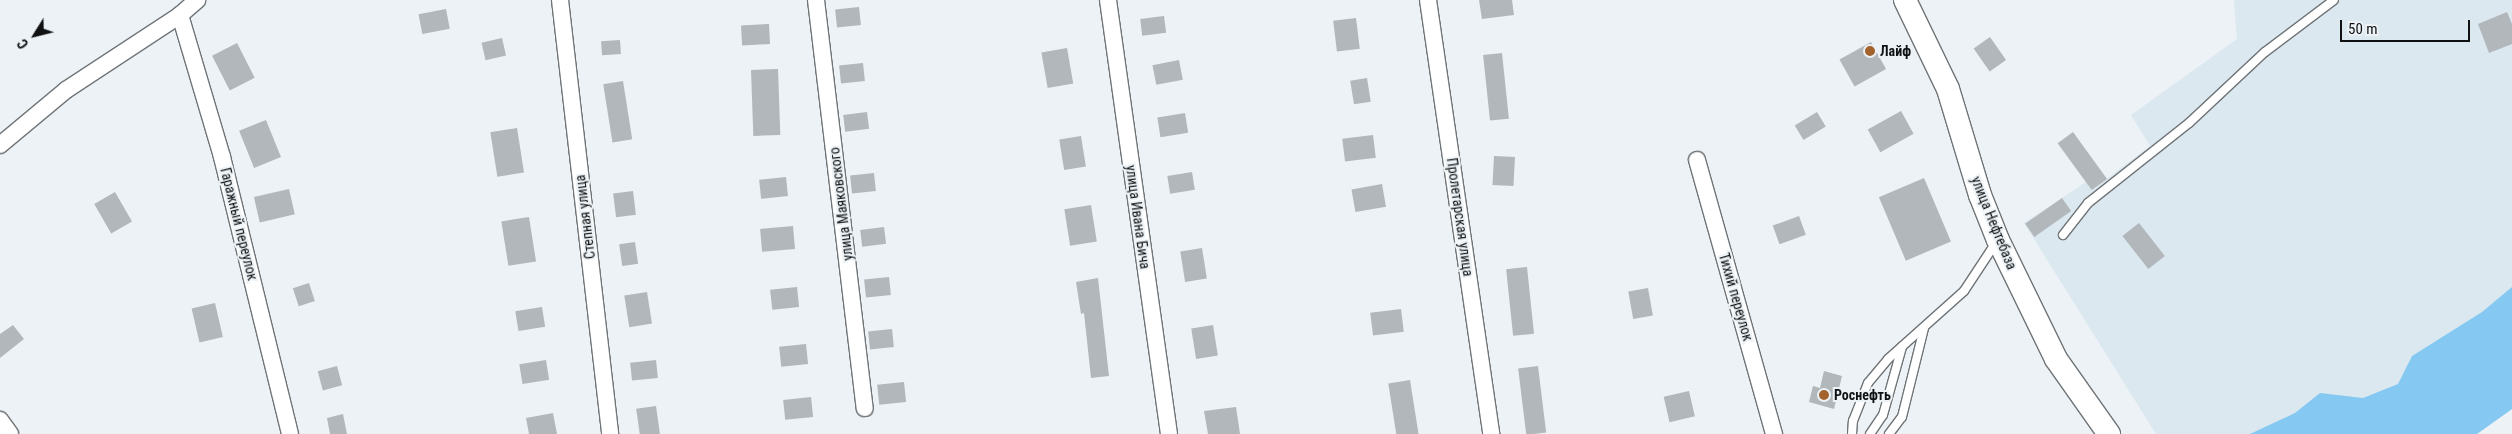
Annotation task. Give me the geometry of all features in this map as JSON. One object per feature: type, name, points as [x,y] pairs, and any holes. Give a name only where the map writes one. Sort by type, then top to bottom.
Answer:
[{"type":"main road","name":"улица Нефтебаза","points":[[1905,0],[1948,89],[1980,195],[1998,240],[2056,359],[2109,434]]},
{"type":"street","points":[[0,144],[66,90],[180,15],[197,0]]},
{"type":"street","name":"Степная улица","points":[[560,0],[610,434]]},
{"type":"street","name":"улица Маяковского","points":[[816,0],[865,408]]},
{"type":"street","name":"улица Ивана Бича","points":[[1108,0],[1169,434]]},
{"type":"street","name":"Пролетарская улица","points":[[1428,0],[1491,434]]},
{"type":"street","name":"Гаражный переулок","points":[[180,15],[222,157],[290,434]]},
{"type":"street","name":"Тихий переулок","points":[[1697,160],[1774,434]]},
{"type":"street","points":[[0,420],[10,434]]},
{"type":"lane","points":[[2062,235],[2088,203],[2189,123],[2265,52],[2334,0]]},
{"type":"lane","points":[[1852,434],[1853,421],[1868,383],[1902,347],[1964,291],[1998,240]]},
{"type":"lane","points":[[1889,434],[1902,417],[1924,328]]},
{"type":"lane","points":[[1870,434],[1883,414],[1902,347]]},
{"type":"shaded area","points":[[2234,0],[2512,0],[2512,409],[2477,434],[2156,434],[2024,223],[2086,182],[2092,190],[2150,146],[2131,115],[2237,39]]},
{"type":"shaded area","points":[[2512,287],[2512,409],[2477,434],[2250,434],[2295,413],[2320,393],[2363,398],[2398,384],[2412,356],[2482,312]]},
{"type":"building","points":[[1479,0],[1512,0],[1514,15],[1482,19]]},
{"type":"building","points":[[859,7],[861,25],[837,27],[835,10]]},
{"type":"building","points":[[446,9],[450,29],[422,34],[419,14]]},
{"type":"building","points":[[2507,12],[2512,24],[2512,44],[2489,53],[2478,24]]},
{"type":"building","points":[[1164,16],[1166,33],[1142,36],[1140,19]]},
{"type":"building","points":[[1356,18],[1360,49],[1337,52],[1333,21]]},
{"type":"building","points":[[769,24],[770,44],[742,45],[741,25]]},
{"type":"building","points":[[1990,37],[2006,60],[1990,71],[1974,48]]},
{"type":"building","points":[[502,38],[506,56],[486,60],[482,43]]},
{"type":"building","points":[[620,40],[621,54],[602,55],[601,41]]},
{"type":"building","points":[[1871,42],[1886,69],[1855,87],[1840,59]]},
{"type":"building","points":[[237,43],[255,78],[230,90],[212,56]]},
{"type":"building","points":[[1067,48],[1073,83],[1048,88],[1041,53]]},
{"type":"building","points":[[1502,53],[1509,119],[1490,121],[1483,55]]},
{"type":"building","points":[[1179,60],[1183,80],[1156,85],[1152,65]]},
{"type":"building","points":[[863,63],[865,81],[841,83],[839,66]]},
{"type":"building","points":[[778,69],[780,135],[753,136],[751,70]]},
{"type":"building","points":[[1367,78],[1371,102],[1354,104],[1350,81]]},
{"type":"building","points":[[623,81],[632,139],[612,142],[603,84]]},
{"type":"building","points":[[1901,111],[1914,134],[1880,152],[1868,129]]},
{"type":"building","points":[[867,112],[869,129],[845,132],[843,115]]},
{"type":"building","points":[[1817,112],[1826,127],[1803,140],[1795,125]]},
{"type":"building","points":[[1185,113],[1188,133],[1160,137],[1157,117]]},
{"type":"building","points":[[266,120],[281,157],[254,168],[239,131]]},
{"type":"building","points":[[517,128],[524,172],[497,177],[490,132]]},
{"type":"building","points":[[2073,132],[2107,179],[2092,190],[2058,143]]},
{"type":"building","points":[[1373,135],[1376,158],[1345,162],[1342,139]]},
{"type":"building","points":[[1081,136],[1086,167],[1064,170],[1059,139]]},
{"type":"building","points":[[1494,156],[1515,157],[1513,186],[1492,185]]},
{"type":"building","points":[[1192,172],[1195,190],[1170,194],[1167,176]]},
{"type":"building","points":[[874,173],[876,191],[852,193],[850,176]]},
{"type":"building","points":[[786,177],[788,196],[761,199],[759,180]]},
{"type":"building","points":[[1924,178],[1951,242],[1906,261],[1879,197]]},
{"type":"building","points":[[1382,184],[1386,207],[1355,212],[1351,189]]},
{"type":"building","points":[[289,189],[295,214],[260,222],[254,197]]},
{"type":"building","points":[[633,191],[636,215],[616,217],[613,193]]},
{"type":"building","points":[[115,192],[132,221],[111,233],[94,204]]},
{"type":"building","points":[[2062,198],[2071,211],[2034,237],[2025,224]]},
{"type":"building","points":[[1091,205],[1097,242],[1070,246],[1064,209]]},
{"type":"building","points":[[1799,216],[1806,235],[1780,244],[1773,226]]},
{"type":"building","points":[[529,217],[536,261],[508,266],[501,221]]},
{"type":"building","points":[[2139,223],[2165,256],[2148,269],[2122,236]]},
{"type":"building","points":[[793,226],[795,249],[762,252],[760,229]]},
{"type":"building","points":[[884,227],[886,244],[862,247],[860,230]]},
{"type":"building","points":[[635,242],[638,264],[622,266],[619,244]]},
{"type":"building","points":[[1202,248],[1207,279],[1185,282],[1180,251]]},
{"type":"building","points":[[1527,267],[1534,334],[1513,336],[1506,269]]},
{"type":"building","points":[[889,277],[891,295],[866,298],[864,280]]},
{"type":"building","points":[[1098,278],[1109,376],[1091,378],[1084,313],[1081,314],[1076,282]]},
{"type":"building","points":[[309,283],[315,301],[299,306],[293,288]]},
{"type":"building","points":[[797,287],[799,307],[772,310],[770,290]]},
{"type":"building","points":[[1648,288],[1653,316],[1633,319],[1628,291]]},
{"type":"building","points":[[647,292],[652,324],[629,327],[624,296]]},
{"type":"building","points":[[215,303],[223,337],[199,343],[192,308]]},
{"type":"building","points":[[542,307],[545,327],[518,331],[515,311]]},
{"type":"building","points":[[1401,309],[1404,332],[1373,336],[1370,313]]},
{"type":"building","points":[[13,325],[24,339],[0,358],[0,334]]},
{"type":"building","points":[[1213,325],[1218,356],[1196,359],[1191,328]]},
{"type":"building","points":[[892,329],[894,347],[870,349],[868,332]]},
{"type":"building","points":[[806,344],[808,364],[781,367],[779,347]]},
{"type":"building","points":[[546,360],[549,380],[522,384],[519,364]]},
{"type":"building","points":[[656,360],[658,378],[632,381],[630,363]]},
{"type":"building","points":[[337,366],[342,385],[323,390],[318,371]]},
{"type":"building","points":[[1538,366],[1546,433],[1526,434],[1518,368]]},
{"type":"building","name":"Роснефть","points":[[1824,371],[1842,376],[1834,409],[1809,402],[1813,386],[1820,388]]},
{"type":"building","points":[[1410,380],[1419,434],[1396,434],[1388,383]]},
{"type":"building","points":[[904,382],[906,402],[879,405],[877,385]]},
{"type":"building","points":[[1689,391],[1695,416],[1670,422],[1664,397]]},
{"type":"building","points":[[811,397],[813,417],[785,420],[783,400]]},
{"type":"building","points":[[656,406],[660,434],[640,434],[636,409]]},
{"type":"building","points":[[1236,407],[1240,434],[1208,434],[1204,411]]},
{"type":"building","points":[[553,413],[557,434],[529,434],[526,418]]},
{"type":"building","points":[[343,414],[347,434],[330,434],[327,418]]},
{"type":"place","name":"Лайф","points":[[1870,51]]},
{"type":"place","name":"Роснефть","points":[[1824,395]]}]
